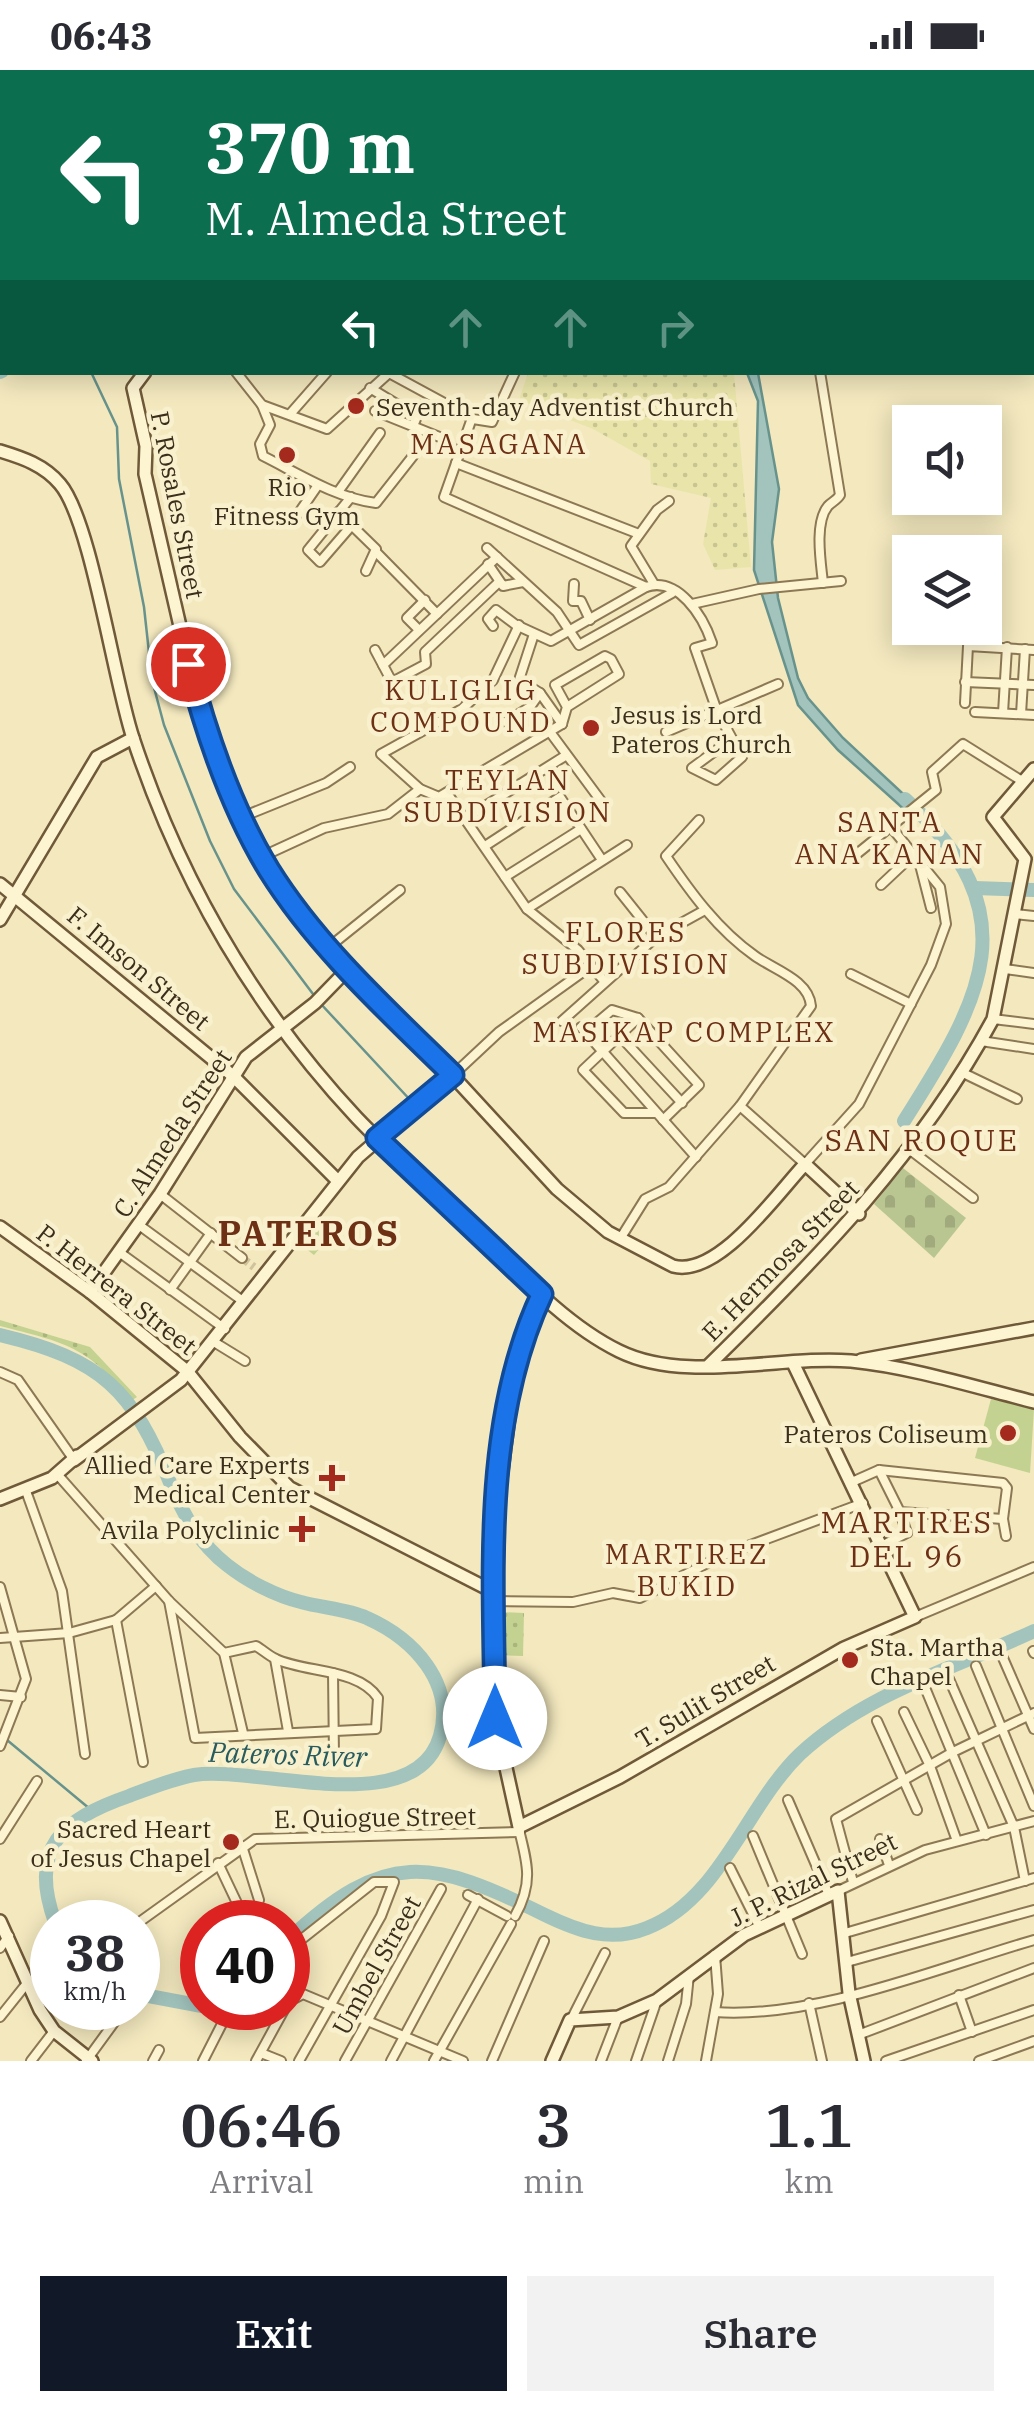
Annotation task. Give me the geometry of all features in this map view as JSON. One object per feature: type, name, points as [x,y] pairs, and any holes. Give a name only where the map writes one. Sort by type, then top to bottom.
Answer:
[{"type":"street","name":"P. Rosales Street","points":[[142,375],[133,388],[156,527],[194,687],[242,817],[261,857],[347,970],[453,1075],[556,1190],[587,1218],[620,1239],[678,1268],[704,1264],[720,1254],[859,1104],[934,957],[948,914],[940,887],[891,827]]},
{"type":"street","points":[[238,375],[262,405],[270,425],[260,444],[263,456],[318,486],[376,503],[413,456]]},
{"type":"street","points":[[291,412],[323,375]]},
{"type":"street","points":[[262,405],[291,412],[331,430],[370,388],[388,375]]},
{"type":"street","points":[[395,375],[473,418],[492,422],[514,375]]},
{"type":"street","points":[[820,375],[840,496],[828,507],[826,516],[820,550],[823,583]]},
{"type":"street","points":[[370,388],[399,400],[394,418]]},
{"type":"street","points":[[413,426],[422,405]]},
{"type":"street","points":[[376,411],[442,438]]},
{"type":"street","points":[[473,418],[444,498],[650,586],[684,595],[712,642],[695,648],[716,711],[742,757],[718,779],[692,768],[730,740]]},
{"type":"street","points":[[338,492],[380,433]]},
{"type":"street","points":[[0,451],[48,472],[73,506],[133,738],[154,802],[195,890],[282,1027],[377,1138],[542,1294],[626,1354],[709,1365],[852,1362],[1034,1328]]},
{"type":"street","points":[[456,463],[638,534]]},
{"type":"street","points":[[294,520],[318,486]]},
{"type":"street","points":[[351,497],[308,550],[320,562],[352,525]]},
{"type":"street","points":[[650,586],[632,550],[638,534],[669,500]]},
{"type":"street","points":[[338,512],[438,614]]},
{"type":"street","points":[[487,548],[557,612],[580,645],[672,592]]},
{"type":"street","points":[[366,571],[376,552]]},
{"type":"street","points":[[383,665],[497,557]]},
{"type":"street","points":[[488,564],[505,586],[523,582]]},
{"type":"street","points":[[692,604],[759,589],[841,581]]},
{"type":"street","points":[[376,650],[392,682],[426,664],[426,650],[499,582]]},
{"type":"street","points":[[574,584],[573,601],[580,601],[590,620]]},
{"type":"street","points":[[493,626],[488,619],[496,610],[550,641],[650,586]]},
{"type":"street","points":[[419,630],[406,618],[425,600]]},
{"type":"street","points":[[519,626],[493,680],[473,700],[382,754],[420,789],[440,797],[562,724],[567,707],[619,674],[610,658],[605,656],[555,686],[567,707]]},
{"type":"street","points":[[534,634],[518,676],[540,694],[562,724]]},
{"type":"street","points":[[964,703],[968,646],[1030,650],[1021,714]]},
{"type":"street","points":[[1002,713],[1007,648]]},
{"type":"street","points":[[965,682],[1034,685]]},
{"type":"street","points":[[666,732],[778,684]]},
{"type":"street","points":[[506,722],[530,707],[540,694]]},
{"type":"street","points":[[975,712],[1034,715]]},
{"type":"street","points":[[550,732],[604,804]]},
{"type":"street","points":[[0,920],[97,757],[133,738]]},
{"type":"street","points":[[854,857],[938,788],[932,772],[964,744],[1022,781]]},
{"type":"street","points":[[466,818],[565,756]]},
{"type":"street","points":[[242,817],[326,783],[350,767]]},
{"type":"street","name":"E. Hermosa Street","points":[[709,1365],[859,1214],[909,1149],[993,1019],[1019,888],[1029,860],[993,820],[1034,769]]},
{"type":"street","points":[[261,857],[324,828],[388,814],[420,789]]},
{"type":"street","points":[[448,793],[527,909],[604,981]]},
{"type":"street","points":[[485,846],[558,797],[602,860]]},
{"type":"street","points":[[620,1239],[646,1199],[669,1187],[740,1106],[809,1014],[811,1000],[802,985],[752,954],[705,910],[666,854],[699,820]]},
{"type":"street","points":[[506,876],[581,829]]},
{"type":"street","points":[[527,909],[628,844]]},
{"type":"street","points":[[880,885],[916,855],[931,908]]},
{"type":"street","name":"F. Imson Street","points":[[0,884],[233,1076],[338,1181]]},
{"type":"street","points":[[329,948],[400,890]]},
{"type":"street","points":[[620,892],[656,937]]},
{"type":"street","points":[[562,1021],[656,937],[705,910]]},
{"type":"street","points":[[1016,914],[1034,916]]},
{"type":"street","points":[[0,1499],[26,1491],[57,1474],[187,1372],[244,1302],[260,1271],[377,1138],[499,1032],[592,966]]},
{"type":"street","points":[[1004,969],[1034,973]]},
{"type":"street","name":"C. Almeda Street","points":[[90,1292],[160,1194],[246,1057],[315,1003],[347,970]]},
{"type":"street","points":[[851,974],[910,1004]]},
{"type":"street","points":[[638,1018],[603,1052],[584,1073],[624,1114],[660,1117],[699,1088],[638,1018],[612,1010],[583,1030],[603,1052],[660,1117],[696,1157]]},
{"type":"street","points":[[993,1019],[1034,1024]]},
{"type":"street","points":[[620,1036],[682,1103]]},
{"type":"street","points":[[981,1041],[1034,1050]]},
{"type":"street","points":[[961,1072],[1017,1099]]},
{"type":"street","points":[[740,1106],[859,1214]]},
{"type":"street","points":[[909,1149],[973,1198]]},
{"type":"street","points":[[160,1194],[242,1258]]},
{"type":"street","points":[[139,1225],[244,1302]]},
{"type":"street","name":"P. Herrera Street","points":[[0,1227],[90,1292],[187,1372],[240,1437],[294,1490],[494,1596]]},
{"type":"street","points":[[170,1290],[210,1233]]},
{"type":"street","points":[[119,1252],[224,1329]]},
{"type":"street","points":[[434,2061],[524,1901],[530,1868],[495,1718],[495,1524],[504,1432],[522,1348],[542,1294]]},
{"type":"street","points":[[214,1342],[246,1361]]},
{"type":"street","points":[[852,1362],[1034,1402]]},
{"type":"street","points":[[794,1364],[916,1617],[1034,1567]]},
{"type":"street","points":[[0,1372],[18,1380],[74,1460]]},
{"type":"street","points":[[852,1482],[879,1470],[1003,1483],[1007,1488],[1003,1518],[1006,1536]]},
{"type":"street","points":[[879,1470],[907,1533],[883,1545]]},
{"type":"street","points":[[57,1474],[168,1601],[224,1653],[243,1733]]},
{"type":"street","points":[[26,1491],[52,1555],[69,1633],[84,1754]]},
{"type":"street","points":[[494,1596],[573,1602],[613,1593],[646,1596],[721,1556],[863,1503]]},
{"type":"street","points":[[900,1512],[1003,1518]]},
{"type":"street","points":[[0,1586],[26,1679],[0,1746]]},
{"type":"street","points":[[0,1638],[69,1633],[116,1620],[156,1586]]},
{"type":"street","points":[[168,1601],[194,1737],[376,1728],[378,1698],[372,1690],[333,1673],[275,1659],[253,1645],[224,1653]]},
{"type":"street","name":"T. Sulit Street","points":[[519,1829],[620,1777],[844,1648],[916,1617]]},
{"type":"street","points":[[116,1620],[142,1762]]},
{"type":"street","points":[[1004,1658],[1031,1714],[1034,1729]]},
{"type":"street","points":[[275,1659],[288,1731]]},
{"type":"street","points":[[976,1666],[1034,1806]]},
{"type":"street","points":[[333,1673],[334,1756]]},
{"type":"street","points":[[845,1933],[1030,1879],[1014,1828],[949,1678]]},
{"type":"street","points":[[926,1690],[986,1835]]},
{"type":"street","points":[[0,1695],[22,1697]]},
{"type":"street","points":[[904,1712],[930,1766],[957,1840]]},
{"type":"street","points":[[853,1882],[835,1821],[953,1752],[1031,1714]]},
{"type":"street","points":[[877,1721],[917,1810]]},
{"type":"street","points":[[0,1840],[37,1781]]},
{"type":"street","points":[[788,1800],[834,1893],[845,1933],[848,1993],[864,2061]]},
{"type":"street","name":"J. P. Rizal Street","points":[[570,2020],[618,2017],[656,2000],[714,1955],[760,1928],[889,1864],[957,1840],[1034,1822]]},
{"type":"street","name":"E. Quiogue Street","points":[[160,1906],[255,1839],[519,1829]]},
{"type":"street","points":[[753,1836],[802,1954]]},
{"type":"street","points":[[880,1839],[889,1864]]},
{"type":"street","points":[[242,1846],[259,1900]]},
{"type":"street","points":[[218,1863],[236,1900]]},
{"type":"street","points":[[730,1868],[760,1928]]},
{"type":"street","points":[[300,2061],[381,1916],[394,1884],[387,1879],[374,1882],[310,1933]]},
{"type":"street","name":"Umbel Street","points":[[345,2061],[441,1889]]},
{"type":"street","points":[[391,2061],[473,1897],[511,1919]]},
{"type":"street","points":[[847,1962],[1034,1910]]},
{"type":"street","points":[[0,1921],[54,2031],[89,2060],[110,2030]]},
{"type":"street","points":[[0,1948],[10,1936]]},
{"type":"street","points":[[715,2012],[767,2011],[810,2004],[1034,1940]]},
{"type":"street","points":[[492,2061],[544,1941]]},
{"type":"street","points":[[552,2061],[605,1953]]},
{"type":"street","points":[[706,2061],[715,2012],[714,1955]]},
{"type":"street","points":[[858,2035],[1034,1968]]},
{"type":"street","points":[[668,2061],[686,2004],[689,1974]]},
{"type":"street","points":[[0,2018],[28,1982]]},
{"type":"street","points":[[959,1995],[972,2032]]},
{"type":"street","points":[[310,1997],[463,2061]]},
{"type":"street","points":[[636,2061],[656,2000]]},
{"type":"street","points":[[810,2004],[822,2061]]},
{"type":"street","points":[[886,2061],[1034,2010]]},
{"type":"street","points":[[601,2061],[618,2017]]},
{"type":"street","points":[[203,2061],[219,2030]]},
{"type":"street","points":[[273,2030],[258,2057],[282,2061]]},
{"type":"street","points":[[30,2061],[54,2031]]},
{"type":"street","points":[[978,2061],[1034,2041]]},
{"type":"street","points":[[152,2061],[159,2050]]},
{"type":"shaded area","points":[[527,375],[734,375],[751,567],[715,570],[703,544],[711,498],[651,484],[650,461],[593,429],[519,400]]},
{"type":"green space","points":[[903,1168],[966,1218],[934,1258],[874,1204]]},
{"type":"green space","points":[[315,1216],[334,1231],[314,1255],[296,1241]]},
{"type":"green space","points":[[0,1320],[90,1347],[137,1397],[131,1401],[102,1368],[74,1349],[0,1326]]},
{"type":"green space","name":"Pateros Coliseum","points":[[991,1399],[1034,1409],[1030,1473],[975,1458]]},
{"type":"green space","points":[[500,1612],[524,1613],[523,1656],[499,1655]]},
{"type":"water","points":[[748,375],[758,375],[779,489],[772,542],[778,598],[798,678],[808,698],[843,738],[914,804],[906,811],[838,750],[798,705],[754,570],[758,401]]},
{"type":"waterway","points":[[92,375],[117,427],[119,479],[144,607],[152,680],[164,725],[210,841],[234,889],[316,998]]},
{"type":"waterway","points":[[904,1121],[955,1035],[972,995],[981,957],[981,919],[969,881],[945,841],[905,799]]},
{"type":"waterway","points":[[975,888],[1034,890]]},
{"type":"waterway","points":[[320,1003],[413,1103]]},
{"type":"waterway","name":"Pateros River","points":[[0,1335],[64,1355],[109,1383],[142,1424],[194,1529],[227,1565],[282,1596],[352,1613],[384,1627],[427,1665],[442,1698],[440,1736],[425,1762],[400,1777],[331,1784],[194,1775],[85,1815],[69,1826],[49,1856],[46,1874],[49,1900]]},
{"type":"waterway","name":"Pateros River","points":[[310,1921],[353,1890],[382,1877],[410,1872],[470,1882],[594,1933],[620,1935],[647,1928],[672,1915],[694,1896],[731,1850],[781,1775],[826,1733],[882,1698],[1034,1631]]},
{"type":"waterway","points":[[7,1740],[90,1809]]},
{"type":"waterway","name":"Pateros River","points":[[160,1998],[180,2002]]},
{"type":"tunnel","points":[[242,1258],[254,1267]]},
{"type":"place","name":"Seventh-day Adventist Church","points":[[356,406]]},
{"type":"place","name":"Rio Fitness Gym","points":[[287,455]]},
{"type":"place","name":"Jesus is Lord Pateros Church","points":[[591,728]]},
{"type":"place","name":"Pateros Coliseum","points":[[1008,1433]]},
{"type":"place","name":"Allied Care Experts Medical Center","points":[[332,1478]]},
{"type":"place","name":"Avila Polyclinic","points":[[302,1529]]},
{"type":"place","name":"Sta. Martha Chapel","points":[[850,1660]]},
{"type":"place","name":"Sacred Heart of Jesus Chapel","points":[[231,1842]]},
{"type":"district","name":"MASAGANA","points":[[499,443]]},
{"type":"district","name":"KULIGLIG COMPOUND","points":[[461,705]]},
{"type":"district","name":"TEYLAN SUBDIVISION","points":[[508,795]]},
{"type":"district","name":"SANTA ANA KANAN","points":[[890,837]]},
{"type":"district","name":"FLORES SUBDIVISION","points":[[626,947]]},
{"type":"district","name":"MASIKAP COMPLEX","points":[[684,1031]]},
{"type":"district","name":"SAN ROQUE","points":[[922,1139]]},
{"type":"district","name":"PATEROS","points":[[309,1233]]},
{"type":"district","name":"MARTIRES DEL 96","points":[[907,1538]]},
{"type":"district","name":"MARTIREZ BUKID","points":[[687,1569]]},
{"type":"route","points":[[188,664],[220,762],[261,857],[287,897],[347,970],[453,1075],[377,1138],[542,1294],[522,1348],[499,1467],[495,1524],[495,1718]]}]
